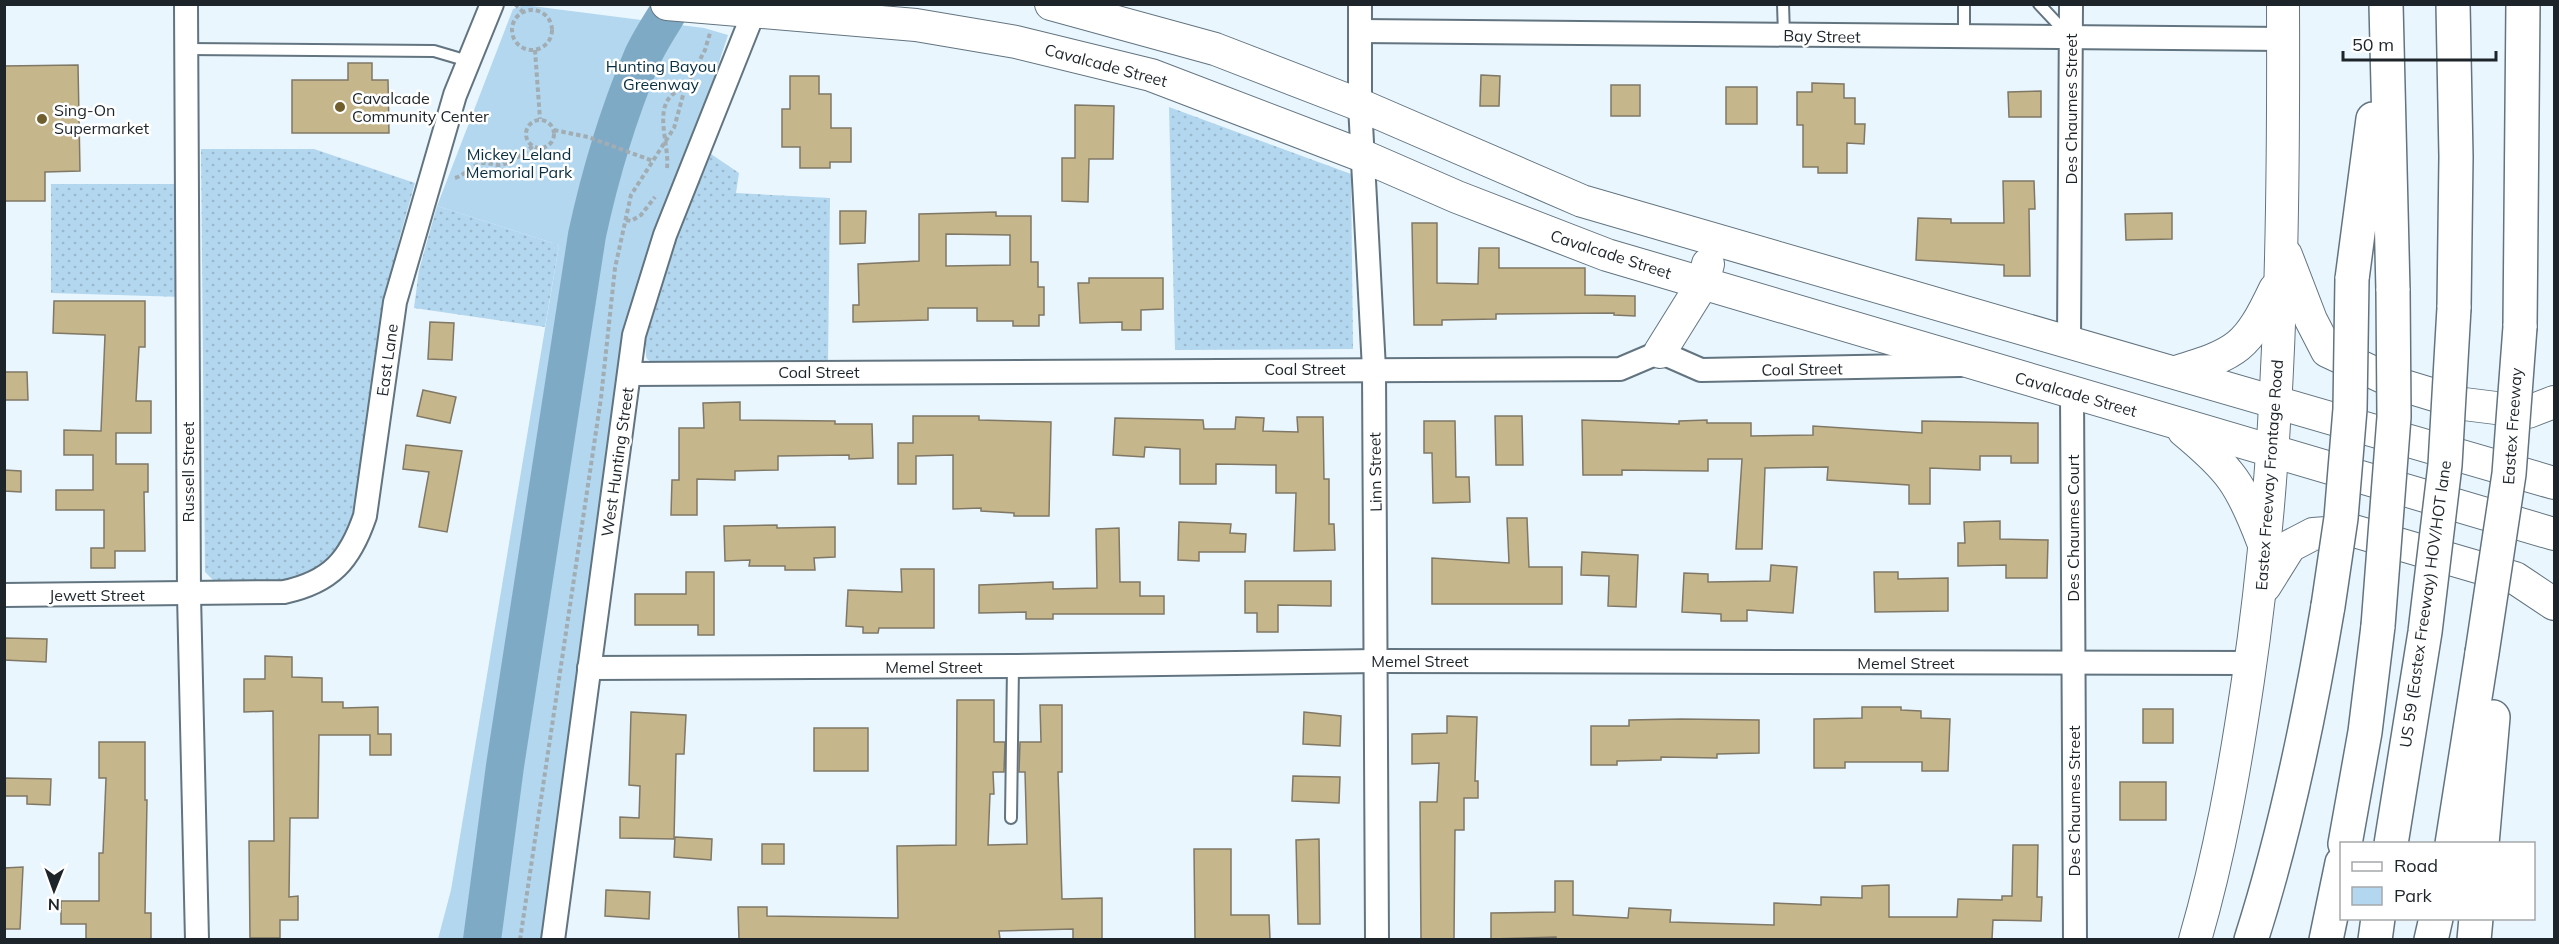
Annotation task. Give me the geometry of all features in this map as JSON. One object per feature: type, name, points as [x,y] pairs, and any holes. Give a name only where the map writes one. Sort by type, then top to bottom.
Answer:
[{"type":"highway","name":"US 59 (Eastex Freeway) HOV/HOT lane","points":[[2391,842],[2425,632],[2442,489],[2454,308],[2456,157],[2453,4]]},
{"type":"highway","name":"Eastex Freeway","points":[[2452,842],[2490,656],[2505,514],[2520,327],[2523,4]]},
{"type":"highway","points":[[2251,939],[2271,874],[2301,755],[2328,606],[2341,518],[2350,409],[2352,279],[2386,12]]},
{"type":"highway","points":[[2345,842],[2365,732],[2378,626],[2394,417],[2386,12]]},
{"type":"highway","points":[[2482,842],[2490,656]]},
{"type":"highway","points":[[2326,939],[2340,872]]},
{"type":"highway","points":[[2375,939],[2379,920]]},
{"type":"highway","points":[[2431,939],[2436,920]]},
{"type":"highway","points":[[2474,939],[2476,920]]},
{"type":"main road","name":"Cavalcade Street","points":[[667,4],[706,8],[918,15],[1147,74],[1363,156],[1548,234],[1607,255],[2554,534]]},
{"type":"main road","points":[[1051,4],[1215,49],[1360,105],[1581,201],[2554,483]]},
{"type":"main road","name":"Eastex Freeway Frontage Road","points":[[2195,939],[2225,819],[2251,663],[2266,550],[2274,452],[2282,243],[2283,4]]},
{"type":"main road","points":[[1147,74],[1158,33]]},
{"type":"main road","points":[[1660,351],[1703,284],[1715,241]]},
{"type":"main road","points":[[2282,243],[2311,320],[2327,351],[2398,384],[2464,404],[2528,412],[2554,402]]},
{"type":"main road","points":[[2176,372],[2218,359],[2239,348],[2257,327],[2280,277]]},
{"type":"main road","points":[[2174,423],[2216,458],[2233,476],[2252,513],[2266,550]]},
{"type":"main road","points":[[2260,594],[2290,546],[2313,534],[2354,531],[2515,578],[2554,604]]},
{"type":"street","name":"Russell Street","points":[[186,4],[189,595],[197,939]]},
{"type":"street","name":"East Lane","points":[[189,595],[297,590],[333,573],[351,549],[365,516],[395,302],[452,107],[492,4]]},
{"type":"street","name":"Linn Street","points":[[1360,4],[1360,105],[1374,369],[1377,939]]},
{"type":"street","name":"Des Chaumes Street","points":[[2069,341],[2071,4]]},
{"type":"street","name":"West Hunting Street","points":[[553,939],[634,335],[665,235],[756,9]]},
{"type":"street","name":"Bay Street","points":[[1360,31],[2283,39]]},
{"type":"street","name":"Coal Street","points":[[630,374],[1620,369],[1660,351],[1701,370],[1893,368],[1974,364]]},
{"type":"street","name":"Des Chaumes Court","points":[[2072,393],[2073,663]]},
{"type":"street","name":"Jewett Street","points":[[4,595],[189,595]]},
{"type":"street","name":"Memel Street","points":[[589,668],[1377,661],[2251,663]]},
{"type":"street","name":"Des Chaumes Street","points":[[2073,663],[2075,939]]},
{"type":"lane","points":[[1783,4],[1784,35]]},
{"type":"lane","points":[[1964,4],[1964,37]]},
{"type":"lane","points":[[2039,4],[2071,38]]},
{"type":"lane","points":[[185,49],[434,51],[468,61]]},
{"type":"lane","points":[[1011,818],[1014,666]]},
{"type":"path","points":[[515,4],[524,13]]},
{"type":"path","points":[[536,11],[543,14],[552,28],[551,37],[546,44],[535,50],[521,48],[512,34],[516,19],[524,13],[536,11]]},
{"type":"path","points":[[535,50],[540,119]]},
{"type":"path","points":[[666,175],[668,149],[663,128],[663,110],[672,94],[685,88]]},
{"type":"path","points":[[540,119],[549,123],[554,130],[553,140],[549,145],[540,148],[533,146],[526,137],[531,123],[540,119]]},
{"type":"path","points":[[554,130],[588,137],[638,153],[652,161]]},
{"type":"path","points":[[455,178],[464,176],[477,164],[508,163],[533,146]]},
{"type":"path","points":[[626,220],[631,221],[641,214],[658,193]]},
{"type":"green space","name":"Hunting Bayou Greenway","points":[[524,5],[704,28],[728,35],[690,150],[653,246],[546,939],[438,939],[451,890],[559,245],[437,206],[513,9]]},
{"type":"green space","points":[[1169,107],[1351,174],[1353,349],[1175,350]]},
{"type":"green space","points":[[201,149],[314,149],[415,183],[399,240],[383,320],[353,526],[331,562],[294,581],[221,588],[205,572]]},
{"type":"green space","points":[[711,154],[739,173],[736,193],[830,198],[828,366],[659,367],[647,359],[646,342],[658,289]]},
{"type":"green space","points":[[51,184],[180,184],[183,297],[51,293]]},
{"type":"green space","points":[[437,206],[559,245],[545,327],[414,308],[419,270]]},
{"type":"building","name":"Cavalcade Community Center","points":[[348,63],[372,63],[372,80],[388,80],[389,133],[292,133],[292,80],[348,80]]},
{"type":"building","name":"Sing-On Supermarket","points":[[78,65],[80,171],[45,172],[45,201],[4,201],[4,66]]},
{"type":"building","points":[[1481,75],[1500,76],[1499,106],[1480,106]]},
{"type":"building","points":[[790,76],[819,76],[819,94],[831,94],[831,128],[851,128],[851,162],[830,162],[830,168],[800,168],[800,147],[782,147],[782,109],[790,109]]},
{"type":"building","points":[[1812,83],[1844,84],[1844,98],[1855,98],[1855,124],[1865,124],[1864,144],[1847,143],[1847,173],[1818,173],[1818,167],[1803,167],[1803,125],[1797,125],[1797,92],[1812,92]]},
{"type":"building","points":[[1611,85],[1640,85],[1640,116],[1611,116]]},
{"type":"building","points":[[1726,87],[1757,87],[1757,124],[1726,124]]},
{"type":"building","points":[[2041,91],[2041,117],[2009,117],[2008,92]]},
{"type":"building","points":[[1075,105],[1114,106],[1113,159],[1089,159],[1088,202],[1062,201],[1062,158],[1075,158]]},
{"type":"building","points":[[2003,181],[2034,181],[2035,209],[2029,209],[2030,276],[2004,276],[2004,265],[1916,260],[1918,218],[1951,219],[1951,223],[2004,223]]},
{"type":"building","points":[[840,211],[866,211],[865,243],[840,244]]},
{"type":"building","points":[[996,212],[996,216],[1031,216],[1031,262],[1038,262],[1038,287],[1044,287],[1044,315],[1039,315],[1039,326],[1013,326],[1013,321],[977,321],[977,308],[928,308],[928,320],[853,322],[853,305],[859,305],[858,264],[919,261],[919,214]],"holes":[[[946,234],[1010,235],[1010,265],[946,266]]]},
{"type":"building","points":[[2172,213],[2172,239],[2126,240],[2125,214]]},
{"type":"building","points":[[1412,223],[1437,223],[1437,283],[1478,284],[1479,248],[1499,248],[1499,268],[1585,268],[1585,295],[1635,296],[1635,316],[1614,315],[1614,313],[1496,314],[1496,319],[1442,320],[1442,325],[1414,325]]},
{"type":"building","points":[[1089,278],[1163,278],[1163,309],[1141,310],[1141,330],[1122,330],[1122,322],[1080,323],[1078,283],[1089,283]]},
{"type":"building","points":[[54,301],[145,301],[145,347],[139,347],[136,401],[151,401],[151,433],[116,433],[116,464],[148,464],[148,492],[144,492],[145,551],[115,551],[115,568],[91,568],[91,548],[104,548],[104,510],[56,510],[56,490],[93,490],[93,455],[64,455],[64,430],[101,431],[105,335],[53,333]]},
{"type":"building","points":[[430,322],[454,323],[452,360],[428,359]]},
{"type":"building","points":[[4,372],[27,372],[28,400],[4,400]]},
{"type":"building","points":[[423,390],[456,397],[450,423],[417,416]]},
{"type":"building","points":[[740,402],[740,420],[835,421],[835,424],[872,424],[873,458],[849,459],[849,455],[778,456],[778,470],[735,471],[735,480],[697,479],[697,515],[671,515],[672,480],[679,480],[679,428],[704,428],[703,403]]},
{"type":"building","points":[[913,416],[979,416],[979,420],[1051,422],[1049,516],[1014,516],[1014,513],[981,511],[981,508],[953,509],[953,455],[916,456],[916,484],[898,484],[898,443],[913,443]]},
{"type":"building","points":[[1495,416],[1522,416],[1523,465],[1496,465]]},
{"type":"building","points":[[1236,417],[1264,418],[1263,431],[1298,432],[1297,417],[1323,417],[1324,479],[1329,479],[1329,524],[1334,524],[1335,550],[1294,551],[1296,493],[1276,493],[1276,465],[1216,464],[1216,484],[1180,484],[1180,449],[1145,447],[1144,457],[1113,455],[1115,418],[1203,420],[1204,429],[1235,429]]},
{"type":"building","points":[[1582,420],[1679,424],[1679,421],[1707,420],[1707,423],[1751,423],[1751,436],[1813,435],[1813,426],[1922,433],[1922,421],[2038,423],[2038,463],[2011,463],[2011,456],[1980,456],[1980,470],[1930,468],[1930,504],[1909,504],[1909,485],[1827,480],[1828,467],[1765,468],[1762,549],[1736,549],[1742,459],[1708,459],[1708,471],[1622,470],[1622,475],[1583,475]]},
{"type":"building","points":[[1424,421],[1455,421],[1456,477],[1469,477],[1470,502],[1433,503],[1432,453],[1424,453]]},
{"type":"building","points":[[406,445],[462,451],[447,532],[419,527],[429,472],[403,469]]},
{"type":"building","points":[[4,470],[21,471],[21,492],[4,491]]},
{"type":"building","points":[[1507,518],[1527,518],[1529,567],[1562,567],[1562,604],[1432,604],[1432,558],[1509,563]]},
{"type":"building","points":[[2000,521],[2000,539],[2048,540],[2047,578],[2006,578],[2006,565],[1958,566],[1958,543],[1965,543],[1964,522]]},
{"type":"building","points":[[1179,522],[1231,524],[1230,533],[1246,534],[1245,552],[1199,552],[1199,561],[1178,560]]},
{"type":"building","points":[[777,525],[777,528],[835,527],[835,557],[814,558],[815,570],[785,570],[785,566],[749,566],[750,560],[725,561],[724,526]]},
{"type":"building","points":[[1119,528],[1120,582],[1140,582],[1140,596],[1164,596],[1164,614],[1053,614],[1053,619],[1026,619],[1026,612],[979,613],[979,585],[1053,582],[1053,589],[1097,588],[1096,529]]},
{"type":"building","points":[[1582,552],[1638,555],[1636,607],[1608,606],[1609,576],[1581,575]]},
{"type":"building","points":[[1771,565],[1797,567],[1793,613],[1747,610],[1747,621],[1721,621],[1721,614],[1682,612],[1684,573],[1708,574],[1708,582],[1770,581]]},
{"type":"building","points":[[901,569],[934,569],[934,628],[879,628],[878,633],[863,633],[863,627],[846,626],[848,590],[902,592]]},
{"type":"building","points":[[686,572],[714,572],[714,635],[698,635],[698,625],[635,625],[635,594],[686,594]]},
{"type":"building","points":[[1874,572],[1898,572],[1898,579],[1948,578],[1948,611],[1875,612]]},
{"type":"building","points":[[1245,581],[1331,581],[1331,606],[1278,605],[1278,632],[1257,632],[1257,613],[1245,613]]},
{"type":"building","points":[[5,638],[47,639],[46,662],[4,660]]},
{"type":"building","points":[[265,656],[292,657],[292,677],[322,678],[322,702],[343,702],[343,708],[378,707],[378,734],[391,734],[391,755],[370,755],[370,735],[319,735],[318,818],[290,818],[289,897],[298,896],[298,920],[280,920],[280,938],[250,938],[249,841],[274,841],[273,711],[244,712],[244,679],[265,679]]},
{"type":"building","points":[[957,700],[994,700],[994,742],[1005,742],[1004,772],[993,772],[994,794],[990,794],[988,845],[1027,844],[1025,772],[1019,772],[1020,742],[1041,742],[1040,705],[1062,705],[1062,772],[1058,772],[1062,899],[1102,898],[1102,939],[1073,939],[1073,929],[999,931],[1000,939],[739,939],[738,907],[767,907],[767,916],[898,918],[897,846],[956,845]]},
{"type":"building","points":[[1862,707],[1901,707],[1901,710],[1921,711],[1921,718],[1950,719],[1948,771],[1922,771],[1922,762],[1845,762],[1845,768],[1814,768],[1814,719],[1862,718]]},
{"type":"building","points":[[2143,709],[2173,709],[2173,743],[2143,743]]},
{"type":"building","points":[[631,712],[686,715],[684,754],[676,754],[674,839],[620,838],[620,817],[639,818],[640,786],[629,785]]},
{"type":"building","points":[[1304,712],[1341,716],[1340,746],[1303,744]]},
{"type":"building","points":[[1447,716],[1477,717],[1475,781],[1478,781],[1478,798],[1464,798],[1464,830],[1455,830],[1454,939],[1421,939],[1420,802],[1437,802],[1439,763],[1412,764],[1412,734],[1447,733]]},
{"type":"building","points":[[1629,720],[1759,720],[1759,753],[1717,754],[1717,758],[1661,757],[1661,760],[1617,761],[1617,765],[1591,765],[1591,726],[1629,726]]},
{"type":"building","points":[[814,728],[868,728],[868,771],[814,771]]},
{"type":"building","points":[[99,742],[145,742],[145,800],[147,800],[145,913],[151,913],[151,939],[86,939],[86,924],[61,924],[61,901],[99,901],[99,853],[103,853],[106,778],[99,778]]},
{"type":"building","points":[[1293,776],[1340,777],[1339,803],[1292,801]]},
{"type":"building","points":[[4,778],[51,779],[50,805],[27,804],[27,796],[4,796]]},
{"type":"building","points":[[2120,782],[2166,782],[2166,820],[2120,820]]},
{"type":"building","points":[[675,837],[712,839],[711,860],[674,857]]},
{"type":"building","points":[[1319,839],[1320,924],[1298,924],[1296,840]]},
{"type":"building","points":[[762,844],[784,844],[784,864],[762,864]]},
{"type":"building","points":[[2013,845],[2038,845],[2037,897],[2042,897],[2041,921],[1993,920],[1992,939],[1556,939],[1556,937],[1491,939],[1491,913],[1555,912],[1555,881],[1573,881],[1573,915],[1628,918],[1629,908],[1671,910],[1670,922],[1774,925],[1774,903],[1821,905],[1821,897],[1862,898],[1862,886],[1889,885],[1889,917],[1957,917],[1958,899],[2002,900],[2002,896],[2012,896]]},
{"type":"building","points":[[1194,849],[1231,849],[1231,915],[1269,915],[1270,939],[1195,939]]},
{"type":"building","points":[[23,867],[20,929],[4,929],[4,868]]},
{"type":"building","points":[[606,890],[650,892],[649,919],[605,916]]},
{"type":"waterway","points":[[482,940],[505,766],[587,235],[603,168],[632,81],[644,53],[673,4]]},
{"type":"place","name":"Cavalcade Community Center","points":[[340,107]]},
{"type":"place","name":"Sing-On Supermarket","points":[[42,119]]},
{"type":"park label","name":"Mickey Leland Memorial Park","points":[[519,163]]}]
